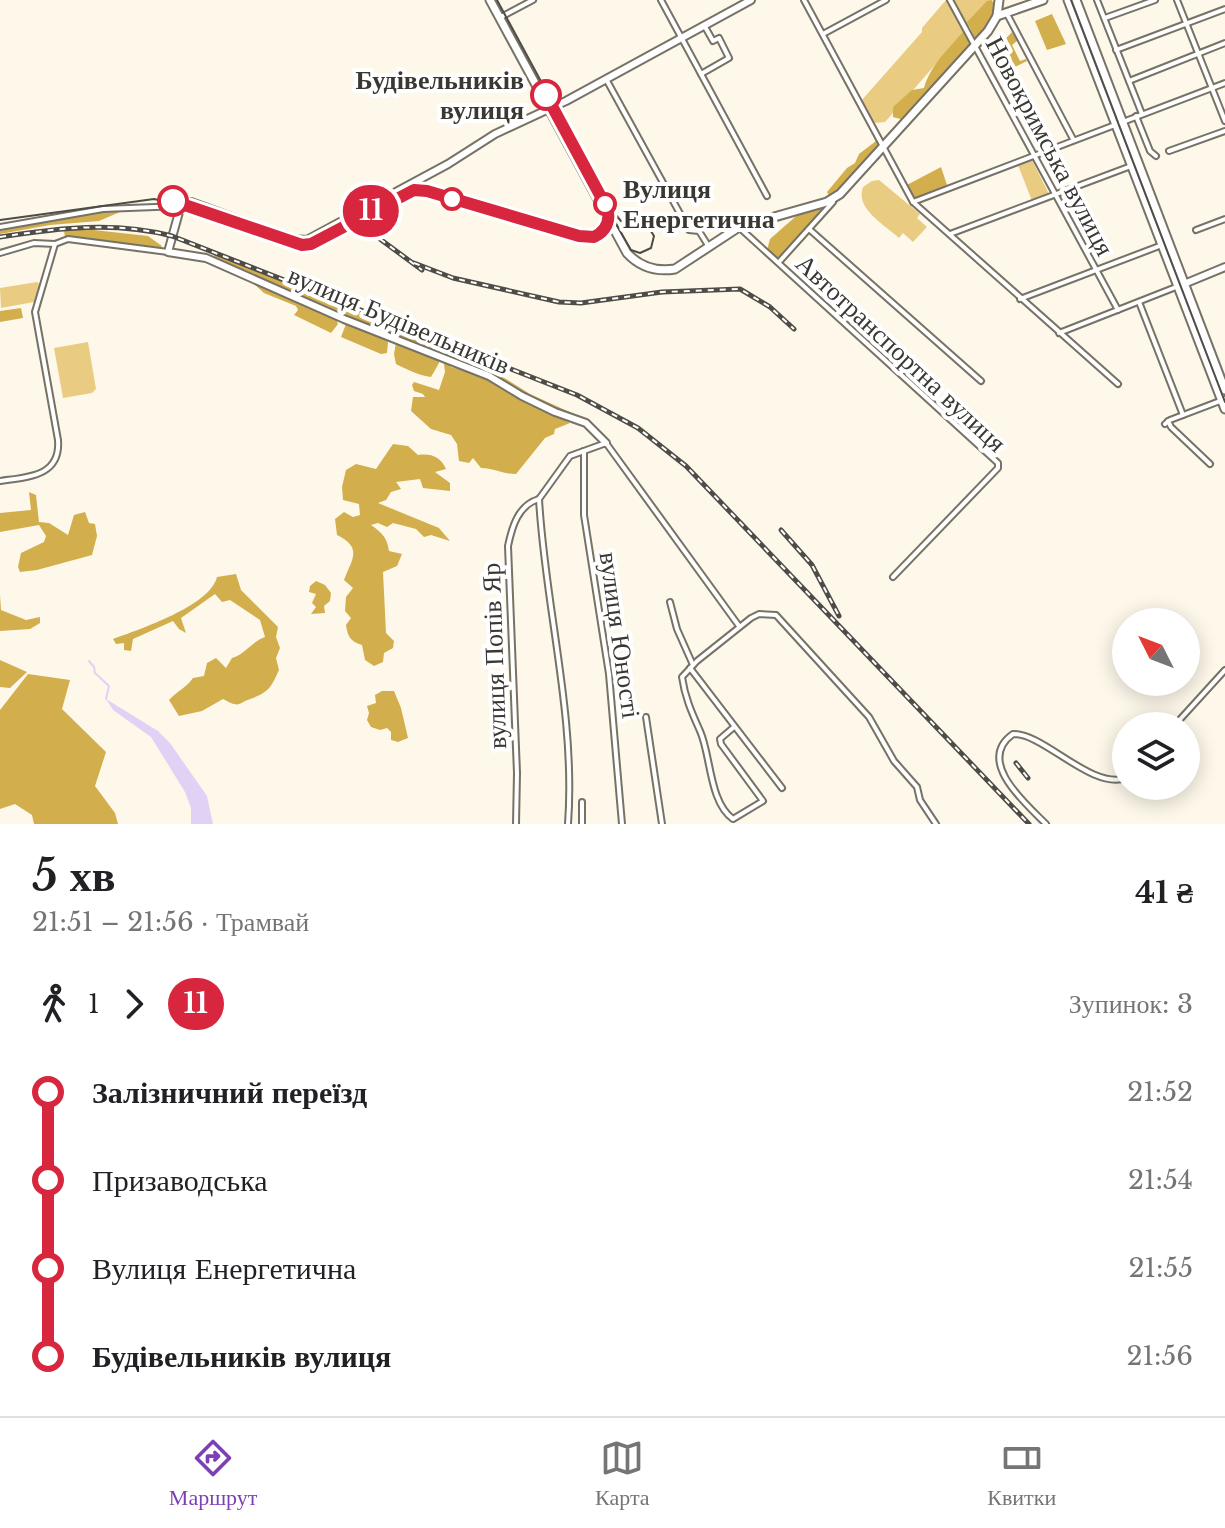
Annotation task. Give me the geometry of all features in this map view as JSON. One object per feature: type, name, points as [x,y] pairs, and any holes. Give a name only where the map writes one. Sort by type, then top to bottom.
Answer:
[{"type":"main road","points":[[490,0],[627,253],[648,268],[668,270],[675,269],[739,227],[827,202],[840,194],[975,46],[997,16],[999,0]]},
{"type":"main road","points":[[997,16],[1043,0]]},
{"type":"main road","points":[[1068,0],[1181,285],[1225,409]]},
{"type":"main road","points":[[1076,0],[1131,166],[1225,390]]},
{"type":"street","points":[[499,18],[533,0]]},
{"type":"street","points":[[661,0],[767,196]]},
{"type":"street","name":"вулиця Будівельників","points":[[0,226],[103,209],[181,206],[191,202],[304,241],[436,171],[495,134],[549,109],[751,0]]},
{"type":"street","points":[[804,0],[913,202],[1118,384]]},
{"type":"street","points":[[823,34],[886,0]]},
{"type":"street","name":"Новокримська вулиця","points":[[950,0],[1118,310]]},
{"type":"street","points":[[1097,0],[1129,81],[1150,151],[1156,156]]},
{"type":"street","points":[[1105,18],[1155,0]]},
{"type":"street","points":[[1177,0],[1225,121]]},
{"type":"street","points":[[1116,50],[1225,9]]},
{"type":"street","points":[[1007,14],[1073,140]]},
{"type":"street","points":[[701,74],[729,58],[719,38],[713,41],[704,25]]},
{"type":"street","points":[[1129,81],[1225,43]]},
{"type":"street","points":[[605,79],[689,230],[699,231],[709,247]]},
{"type":"street","points":[[913,202],[1225,83]]},
{"type":"street","points":[[1169,151],[1225,131]]},
{"type":"street","points":[[950,234],[1131,166]]},
{"type":"street","points":[[779,262],[840,194]]},
{"type":"street","points":[[168,252],[181,206]]},
{"type":"street","points":[[1196,230],[1225,219]]},
{"type":"street","name":"Автотранспортна вулиця","points":[[739,227],[999,465],[893,577]]},
{"type":"street","points":[[809,229],[981,381]]},
{"type":"street","name":"вулиця Будівельників","points":[[0,253],[34,243],[55,244],[74,239],[206,258],[344,319],[489,376],[544,407],[586,423],[606,443]]},
{"type":"street","points":[[0,481],[47,471],[57,454],[54,415],[35,312],[55,244]]},
{"type":"street","points":[[1020,299],[1162,245]]},
{"type":"street","points":[[1059,333],[1225,267]]},
{"type":"street","points":[[1139,302],[1183,415]]},
{"type":"street","points":[[1210,464],[1167,423],[1223,400]]},
{"type":"street","points":[[584,451],[606,443],[739,626]]},
{"type":"street","name":"вулиця Попів Яр","points":[[516,824],[517,773],[508,546],[512,527],[520,512],[530,502],[539,499],[570,456],[584,451]]},
{"type":"street","name":"вулиця Юності","points":[[584,451],[584,515],[609,674],[622,824]]},
{"type":"street","points":[[539,499],[563,693],[570,801],[568,824]]},
{"type":"street","name":"вулиця Юності","points":[[670,602],[691,666]]},
{"type":"street","points":[[734,727],[720,739],[721,744],[763,801],[733,819],[719,800],[700,731],[689,709],[682,677],[739,626],[759,614],[776,615],[869,717],[894,761],[917,787],[920,800],[936,824]]},
{"type":"street","points":[[691,666],[782,788]]},
{"type":"street","points":[[1187,712],[1225,670]]},
{"type":"street","points":[[646,717],[662,824]]},
{"type":"street","points":[[1046,824],[1006,782],[1001,751],[1004,742],[1013,734],[1030,737],[1084,770],[1112,778]]},
{"type":"street","points":[[582,802],[582,824]]},
{"type":"shaded area","points":[[946,0],[992,0],[885,122],[874,123],[861,101]]},
{"type":"shaded area","points":[[992,0],[992,20],[979,38],[975,38],[967,22],[987,1]]},
{"type":"shaded area","points":[[1052,14],[1066,44],[1047,50],[1035,21]]},
{"type":"shaded area","points":[[963,32],[972,44],[904,120],[893,117],[893,107],[912,90],[924,88],[935,65]]},
{"type":"shaded area","points":[[1012,32],[1017,41],[1012,45],[1020,61],[1027,61],[1011,69],[999,46]]},
{"type":"shaded area","points":[[876,141],[882,146],[848,187],[830,198],[827,192],[855,163],[859,154]]},
{"type":"shaded area","points":[[1032,160],[1049,194],[1032,201],[1018,165]]},
{"type":"shaded area","points":[[941,167],[948,188],[913,202],[905,186]]},
{"type":"shaded area","points":[[879,180],[920,214],[917,218],[927,227],[913,242],[903,233],[899,238],[872,216],[863,202],[863,187]]},
{"type":"shaded area","points":[[823,205],[826,213],[819,222],[809,224],[802,240],[789,255],[779,260],[767,250],[770,239],[802,211]]},
{"type":"shaded area","points":[[104,210],[120,212],[99,221],[50,225],[0,234],[0,231]]},
{"type":"shaded area","points":[[76,228],[148,236],[162,246],[159,249],[65,238],[64,230]]},
{"type":"shaded area","points":[[213,254],[477,361],[530,394],[585,419],[556,411],[413,343],[222,262]]},
{"type":"shaded area","points":[[37,282],[41,285],[34,302],[1,308],[0,288]]},
{"type":"shaded area","points":[[254,284],[336,319],[338,324],[331,333],[294,315],[298,310],[296,306],[264,293]]},
{"type":"shaded area","points":[[21,308],[23,318],[0,322],[0,311]]},
{"type":"shaded area","points":[[346,324],[379,335],[388,342],[387,353],[381,354],[341,337]]},
{"type":"shaded area","points":[[88,342],[96,389],[92,393],[63,398],[54,348]]},
{"type":"shaded area","points":[[396,343],[438,357],[439,363],[431,377],[396,364]]},
{"type":"shaded area","points":[[448,363],[451,367],[481,375],[570,423],[555,429],[554,434],[545,438],[516,474],[481,468],[473,458],[469,463],[459,461],[457,444],[451,435],[431,429],[411,411],[413,397],[425,397],[414,391],[414,382],[439,390],[445,372],[444,364]]},
{"type":"shaded area","points":[[393,444],[408,446],[418,455],[431,455],[438,459],[446,469],[435,472],[450,483],[450,491],[423,488],[420,479],[396,482],[401,489],[391,492],[386,500],[378,503],[439,528],[450,541],[431,535],[424,537],[416,529],[393,523],[387,527],[378,523],[371,525],[383,536],[389,551],[402,554],[397,566],[383,572],[386,633],[394,641],[393,648],[384,653],[383,662],[374,666],[365,660],[362,645],[352,640],[348,633],[346,625],[351,618],[345,611],[346,597],[353,588],[344,580],[353,549],[337,535],[335,519],[344,512],[353,517],[360,515],[359,504],[343,500],[346,470],[356,464],[376,469]]},
{"type":"shaded area","points":[[29,492],[36,495],[39,522],[49,523],[68,535],[74,515],[85,512],[89,523],[95,524],[97,536],[92,555],[20,572],[21,553],[44,542],[46,536],[39,525],[0,532],[0,513],[31,510]]},
{"type":"shaded area","points":[[236,574],[241,590],[278,627],[276,637],[280,648],[276,658],[279,670],[269,688],[259,695],[236,704],[223,699],[202,711],[179,716],[169,700],[193,678],[204,676],[207,663],[216,658],[226,668],[232,658],[265,637],[260,620],[230,600],[222,602],[215,594],[181,618],[186,633],[173,621],[133,639],[131,651],[124,650],[124,643],[116,644],[113,639],[188,607],[212,588],[217,577]]},
{"type":"shaded area","points":[[316,581],[325,585],[331,593],[330,601],[324,606],[325,613],[311,614],[316,607],[312,603],[316,594],[309,592]]},
{"type":"shaded area","points":[[0,595],[1,610],[26,620],[40,617],[40,623],[30,629],[0,631]]},
{"type":"shaded area","points":[[0,660],[27,672],[10,688],[0,687]]},
{"type":"shaded area","points":[[28,674],[70,680],[62,709],[106,752],[95,786],[115,813],[118,824],[34,824],[32,815],[15,804],[0,809],[0,710]]},
{"type":"shaded area","points":[[382,691],[394,691],[408,738],[398,742],[391,740],[391,732],[387,728],[380,730],[371,727],[367,720],[367,706],[376,703],[375,695]]},
{"type":"shaded area","points":[[106,699],[158,731],[170,743],[207,796],[213,824],[191,824],[191,808],[185,792],[151,737],[113,710]]},
{"type":"waterway","points":[[89,661],[95,673],[109,686],[106,699]]},
{"type":"tram line","points":[[0,220],[154,199],[188,207],[306,247],[406,194],[422,192],[579,238],[594,238],[609,225],[609,207],[497,0]]},
{"type":"tram line","points":[[1071,0],[1225,402]]},
{"type":"tram line","name":"11","points":[[173,201],[302,245],[311,244],[405,192],[414,190],[427,191],[579,236],[594,237],[606,226],[609,216],[607,208],[546,95]]},
{"type":"tram line","points":[[609,207],[621,221],[649,228],[654,236],[651,248],[640,253],[631,250],[609,212]]},
{"type":"railway","points":[[361,225],[422,270]]},
{"type":"railway","points":[[0,237],[108,227],[172,236],[577,395],[638,428],[686,466],[1029,824]]},
{"type":"railway","points":[[414,263],[453,278],[559,302],[581,303],[662,292],[740,289],[770,307],[794,329]]},
{"type":"railway","points":[[781,530],[812,565],[839,616]]},
{"type":"railway","points":[[1016,763],[1028,778]]},
{"type":"place","name":"Будівельників вулиця","points":[[546,95]]},
{"type":"place","name":"Вулиця Енергетична","points":[[605,204]]}]
